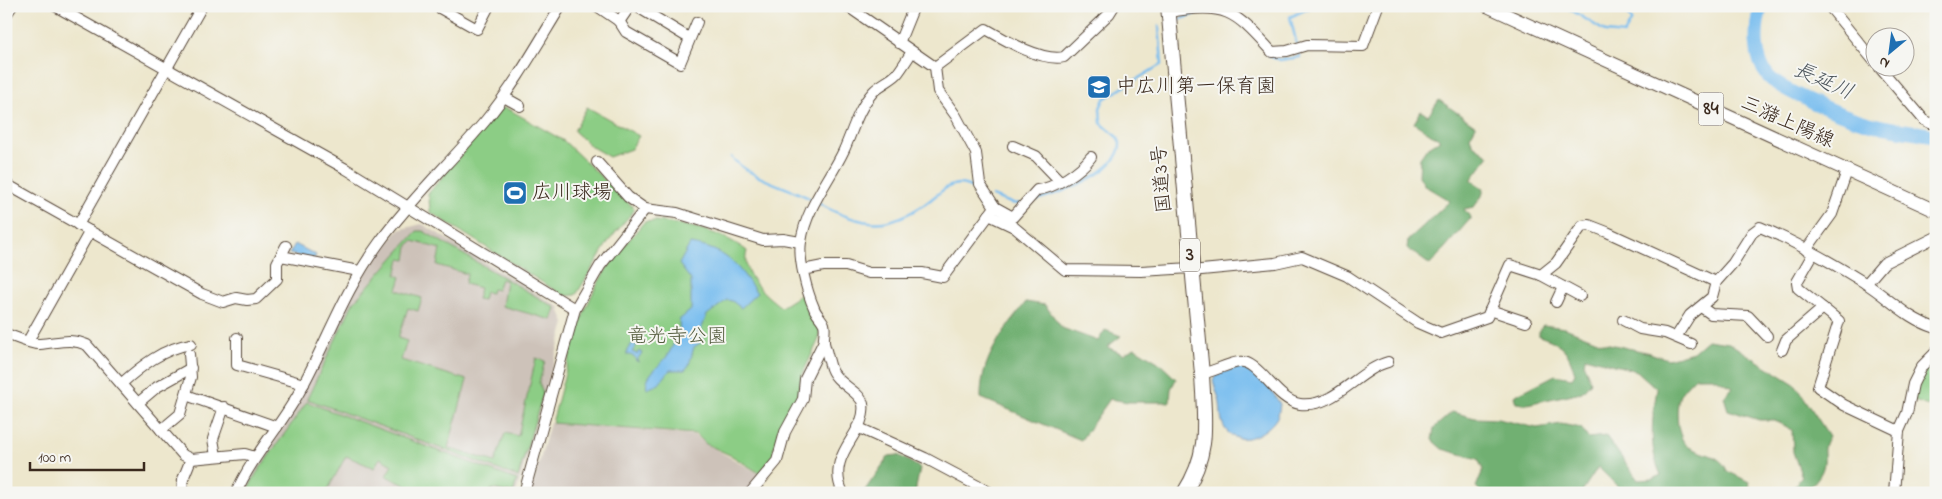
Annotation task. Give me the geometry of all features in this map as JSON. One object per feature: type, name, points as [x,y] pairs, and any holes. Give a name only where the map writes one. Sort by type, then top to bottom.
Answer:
[{"type":"highway","name":"国道3号","points":[[1168,9],[1206,435],[1199,467],[1184,493]]},
{"type":"main road","name":"三潴上陽線","points":[[1487,6],[1516,12],[1847,171],[1936,211]]},
{"type":"street","points":[[6,15],[12,6]]},
{"type":"street","points":[[55,6],[346,169],[575,309]]},
{"type":"street","points":[[78,225],[202,6]]},
{"type":"street","points":[[436,6],[477,29],[489,6]]},
{"type":"street","points":[[236,493],[255,457],[277,427],[304,384],[338,309],[359,272],[407,208],[504,97],[561,6]]},
{"type":"street","points":[[597,6],[619,22],[626,32],[680,63],[697,22]]},
{"type":"street","points":[[619,22],[630,6]]},
{"type":"street","points":[[636,6],[689,38]]},
{"type":"street","points":[[847,6],[935,67],[938,91],[956,116],[976,153],[980,184],[992,211],[1065,270],[1141,271],[1191,269],[1275,262],[1302,256],[1347,276],[1418,322],[1441,333],[1487,318],[1510,265],[1541,274],[1580,296]]},
{"type":"street","points":[[898,43],[914,6]]},
{"type":"street","points":[[935,67],[986,29],[1033,52],[1058,59],[1064,58],[1109,14],[1114,6]]},
{"type":"street","points":[[1168,9],[1194,8],[1228,12],[1246,22],[1272,52],[1307,45],[1363,46],[1378,6]]},
{"type":"street","points":[[1829,6],[1864,49]]},
{"type":"street","points":[[844,493],[839,474],[840,461],[844,448],[863,413],[861,398],[840,383],[831,371],[824,341],[825,326],[814,309],[803,270],[800,242],[818,192],[843,151],[857,116],[873,92],[897,74],[912,52]]},
{"type":"street","points":[[1888,78],[1924,120],[1930,124],[1936,122]]},
{"type":"street","points":[[504,97],[520,106]]},
{"type":"street","points":[[1013,146],[1036,156],[1060,181]]},
{"type":"street","points":[[992,211],[1013,217],[1037,190],[1048,189],[1085,164],[1091,157]]},
{"type":"street","points":[[597,162],[628,197],[645,209],[676,214],[763,240],[784,239],[800,242]]},
{"type":"street","points":[[1847,171],[1832,214],[1809,252],[1797,282],[1798,288],[1839,321],[1818,387],[1844,406],[1899,431]]},
{"type":"street","points":[[6,184],[202,294],[223,302],[236,298],[256,299],[277,279],[277,263],[286,246]]},
{"type":"street","points":[[524,493],[575,309],[600,266],[645,209]]},
{"type":"street","points":[[803,270],[823,266],[846,266],[869,273],[922,273],[944,277],[992,211]]},
{"type":"street","points":[[1541,274],[1556,263],[1582,226],[1589,225],[1716,282]]},
{"type":"street","points":[[1676,337],[1690,315],[1712,297],[1716,282],[1733,263],[1752,233],[1760,227],[1791,240],[1866,284],[1890,304],[1913,318],[1936,328]]},
{"type":"street","points":[[28,341],[90,231]]},
{"type":"street","points":[[1866,284],[1884,263],[1936,236]]},
{"type":"street","points":[[281,256],[359,272]]},
{"type":"street","points":[[1556,302],[1563,287]]},
{"type":"street","points":[[1701,307],[1711,314],[1748,316],[1767,336]]},
{"type":"street","points":[[1782,350],[1786,340],[1823,308]]},
{"type":"street","points":[[1490,310],[1526,322]]},
{"type":"street","points":[[1623,320],[1640,329],[1665,332],[1691,344]]},
{"type":"street","points":[[6,334],[39,345],[77,340],[87,345],[183,455],[191,459],[245,454],[255,457]]},
{"type":"street","points":[[236,338],[237,364],[304,384]]},
{"type":"street","points":[[750,493],[753,486],[777,461],[785,432],[803,399],[804,379],[824,341]]},
{"type":"street","points":[[121,384],[140,368],[177,346],[190,349],[191,368],[180,414],[161,430]]},
{"type":"street","points":[[1894,493],[1899,431],[1907,413],[1913,384],[1922,366],[1936,352]]},
{"type":"street","points":[[1202,374],[1240,362],[1251,365],[1285,399],[1300,404],[1313,404],[1344,389],[1370,368],[1388,362]]},
{"type":"street","points":[[138,403],[157,387],[191,368]]},
{"type":"street","points":[[186,395],[277,427]]},
{"type":"street","points":[[216,456],[213,439],[224,407]]},
{"type":"street","points":[[857,427],[925,458],[991,493]]},
{"type":"street","points":[[182,493],[183,479],[191,459]]},
{"type":"shaded area","points":[[422,224],[561,308],[560,311],[565,323],[516,493],[240,493],[359,281],[398,230]]},
{"type":"shaded area","points":[[550,423],[695,435],[706,444],[760,474],[746,493],[531,493]]},
{"type":"green space","points":[[1439,100],[1476,126],[1470,137],[1473,145],[1489,156],[1471,180],[1484,189],[1482,196],[1474,207],[1464,209],[1471,218],[1430,265],[1407,248],[1408,240],[1450,201],[1425,186],[1419,176],[1420,158],[1427,148],[1440,140],[1414,123],[1421,111],[1428,116]]},
{"type":"green space","points":[[587,107],[639,136],[631,149],[609,157],[592,147],[574,131]]},
{"type":"green space","points":[[503,108],[510,110],[564,141],[635,209],[608,242],[576,295],[564,296],[430,212],[429,197],[427,195],[497,112]]},
{"type":"green space","name":"竜光寺公園","points":[[656,221],[704,230],[727,238],[737,244],[747,251],[747,268],[761,290],[781,307],[805,292],[820,325],[819,339],[802,375],[796,404],[791,407],[773,450],[776,452],[761,474],[732,456],[706,444],[696,434],[552,423],[579,327],[594,290],[613,260],[644,222]]},
{"type":"green space","points":[[417,231],[423,231],[556,308],[552,320],[502,306],[506,281],[501,279],[497,290],[492,289],[491,293],[485,292],[483,300],[477,299],[480,288],[465,284],[467,274],[437,265],[440,249],[413,241],[408,245],[406,260],[400,259],[396,275],[401,277],[397,290],[422,298],[418,311],[408,308],[398,338],[407,341],[401,360],[467,380],[448,448],[495,462],[505,433],[518,436],[536,358],[545,361],[539,383],[543,394],[518,477],[307,399],[353,303]]},
{"type":"green space","points":[[1026,302],[1045,305],[1062,328],[1098,341],[1105,330],[1121,336],[1107,347],[1123,354],[1135,348],[1158,362],[1176,379],[1171,389],[1170,402],[1128,402],[1110,399],[1081,440],[981,398],[984,371],[994,347]]},
{"type":"green space","points":[[1543,325],[1565,328],[1600,342],[1668,359],[1693,352],[1707,340],[1729,343],[1796,385],[1829,436],[1824,447],[1822,472],[1804,493],[1788,493],[1802,477],[1793,452],[1792,430],[1775,420],[1759,420],[1728,410],[1724,397],[1733,387],[1712,377],[1695,377],[1681,393],[1678,401],[1677,415],[1681,437],[1689,447],[1716,458],[1724,465],[1727,471],[1749,482],[1751,493],[1630,493],[1619,488],[1598,467],[1581,493],[1482,493],[1476,487],[1483,470],[1478,459],[1442,449],[1432,440],[1434,428],[1452,412],[1475,418],[1498,419],[1537,428],[1561,424],[1581,428],[1588,438],[1606,436],[1638,480],[1652,479],[1661,475],[1654,454],[1652,433],[1657,389],[1637,371],[1585,357],[1584,365],[1591,382],[1582,392],[1527,404],[1516,403],[1514,396],[1555,375],[1572,378],[1575,373],[1563,348],[1539,336],[1539,330]]},
{"type":"green space","points":[[1936,355],[1936,409],[1912,400],[1917,381]]},
{"type":"green space","points":[[307,402],[517,480],[513,493],[492,489],[490,493],[422,493],[386,476],[392,465],[380,458],[374,468],[346,456],[326,493],[246,493],[256,474]]},
{"type":"green space","points":[[898,455],[920,468],[915,493],[863,493],[889,456]]},
{"type":"water","points":[[295,244],[316,255],[314,259],[289,254]]},
{"type":"water","points":[[690,244],[703,246],[722,254],[737,267],[757,293],[741,308],[732,301],[727,300],[707,315],[701,330],[703,341],[694,347],[689,365],[685,370],[670,370],[659,384],[647,389],[646,384],[650,375],[664,360],[680,335],[679,320],[691,310],[691,280],[679,264]]},
{"type":"water","points":[[633,343],[637,345],[632,352],[637,354],[639,351],[642,353],[637,360],[639,362],[635,360],[636,358],[627,355],[627,350]]},
{"type":"water","points":[[1242,366],[1264,382],[1280,404],[1278,416],[1266,430],[1252,437],[1238,438],[1231,435],[1224,426],[1219,399],[1213,381],[1216,375]]},
{"type":"waterway","points":[[1297,45],[1290,17],[1313,6]]},
{"type":"waterway","points":[[1565,6],[1606,32],[1624,34],[1632,20],[1620,6]]},
{"type":"waterway","name":"長延川","points":[[1761,6],[1757,23],[1758,51],[1763,69],[1775,82],[1785,89],[1828,109],[1855,119],[1936,136]]},
{"type":"waterway","points":[[1178,20],[1200,12]]},
{"type":"waterway","points":[[1032,201],[1071,188],[1099,173],[1110,164],[1117,154],[1120,143],[1118,138],[1101,123],[1100,108],[1104,99],[1162,64],[1159,26]]},
{"type":"waterway","points":[[1269,56],[1280,60],[1300,57],[1298,50]]},
{"type":"waterway","points":[[731,157],[750,172],[813,200]]},
{"type":"waterway","points":[[818,203],[858,220],[884,222],[899,218],[913,211],[953,185],[969,186],[980,191]]},
{"type":"waterway","points":[[992,196],[1011,203],[1020,204]]},
{"type":"place","name":"中広川第一保育園","points":[[1099,87]]},
{"type":"place","name":"広川球場","points":[[515,193]]}]
